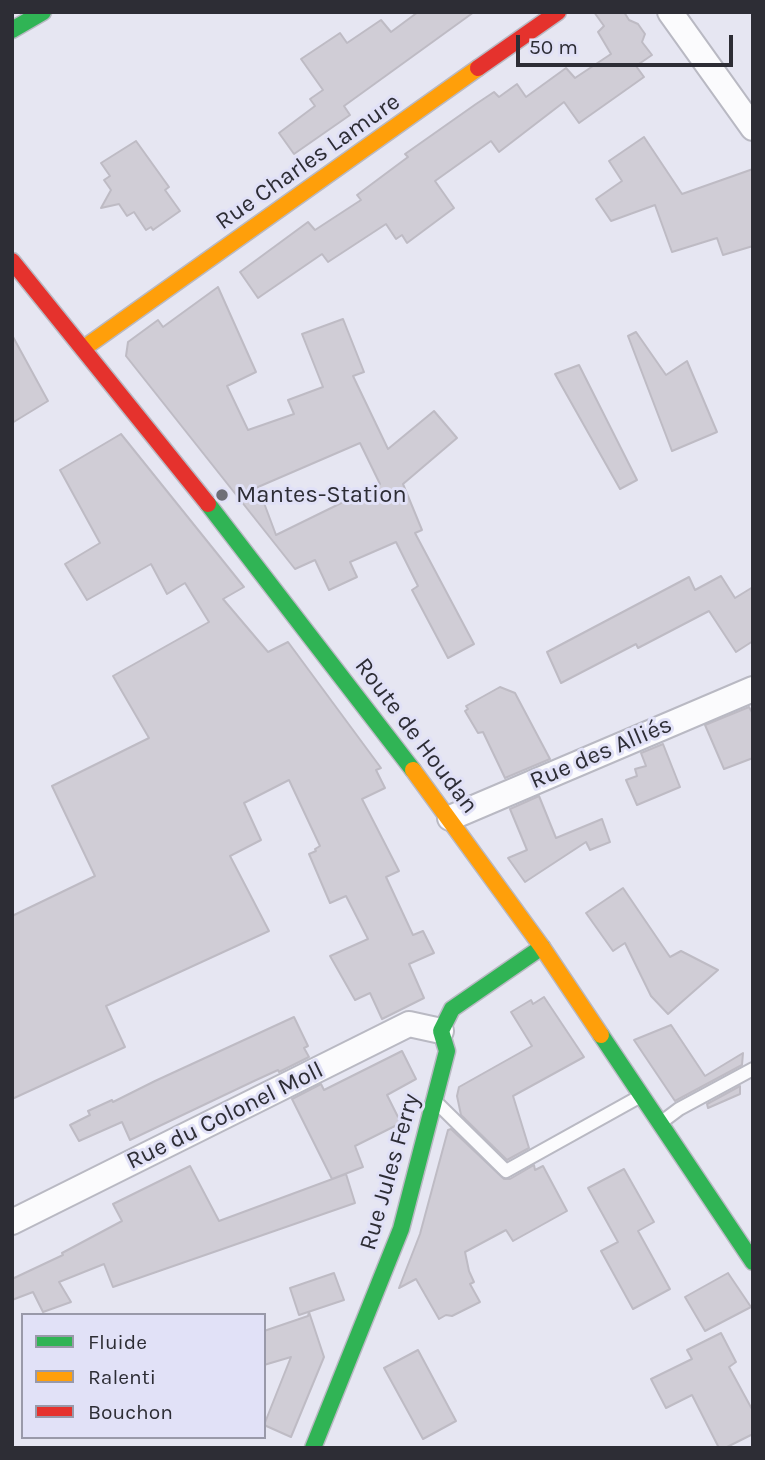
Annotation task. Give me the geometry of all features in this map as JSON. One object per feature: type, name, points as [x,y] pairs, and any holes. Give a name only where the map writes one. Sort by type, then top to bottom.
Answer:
[{"type":"main road","points":[[12,30],[43,12]]},
{"type":"main road","name":"Rue Charles Lamure","points":[[84,348],[558,12]]},
{"type":"main road","name":"Route de Houdan","points":[[12,261],[198,490],[450,818],[542,947],[753,1262]]},
{"type":"main road","points":[[441,1031],[452,1009],[542,947]]},
{"type":"main road","name":"Rue Jules Ferry","points":[[313,1448],[401,1229],[447,1051],[441,1031]]},
{"type":"street","points":[[670,12],[753,128]]},
{"type":"street","name":"Rue des Alliés","points":[[450,818],[753,689]]},
{"type":"street","name":"Rue du Colonel Moll","points":[[12,1222],[408,1024],[441,1031]]},
{"type":"lane","points":[[660,1123],[679,1109],[753,1069]]},
{"type":"lane","points":[[435,1101],[506,1171],[641,1096]]},
{"type":"building","points":[[418,12],[474,12],[344,106],[350,115],[294,154],[279,133],[315,106],[310,99],[323,90],[301,59],[340,33],[347,43],[381,20],[391,32]]},
{"type":"building","points":[[594,12],[624,12],[629,20],[638,24],[645,34],[642,42],[652,55],[636,66],[644,77],[579,123],[564,102],[499,152],[491,141],[435,181],[454,208],[407,243],[402,235],[396,239],[386,224],[328,262],[322,254],[258,298],[240,272],[308,222],[315,230],[361,200],[357,195],[408,157],[405,154],[476,104],[494,92],[499,97],[517,84],[526,97],[566,68],[575,78],[611,54],[598,32],[604,26]]},
{"type":"building","points":[[644,137],[682,194],[753,169],[753,246],[723,255],[717,238],[672,252],[655,205],[611,221],[596,199],[622,181],[609,161]]},
{"type":"building","points":[[136,141],[169,187],[165,190],[180,211],[153,230],[151,227],[146,230],[134,212],[127,216],[119,204],[101,208],[111,190],[104,180],[110,176],[101,163]]},
{"type":"building","points":[[218,287],[256,372],[227,386],[248,430],[294,414],[288,400],[323,387],[302,334],[343,319],[364,372],[353,376],[388,449],[434,411],[457,438],[403,484],[422,530],[415,533],[474,644],[448,658],[412,590],[418,586],[396,542],[350,562],[357,577],[329,590],[315,560],[295,569],[126,356],[128,342],[158,320],[163,327]],"holes":[[[360,443],[380,484],[276,535],[258,487]]]},
{"type":"building","points":[[636,332],[666,375],[687,361],[717,432],[672,451],[628,336]]},
{"type":"building","points":[[12,335],[48,401],[12,423]]},
{"type":"building","points":[[579,365],[637,480],[620,489],[555,374]]},
{"type":"building","points":[[121,434],[244,587],[223,599],[268,652],[288,642],[381,768],[376,770],[385,788],[362,799],[399,871],[386,877],[413,935],[423,931],[434,953],[409,964],[424,998],[382,1019],[370,993],[355,1000],[330,956],[368,939],[346,896],[330,903],[309,854],[320,846],[289,780],[244,803],[261,840],[230,856],[269,931],[106,1006],[125,1047],[12,1099],[12,916],[95,876],[52,786],[149,738],[113,676],[209,622],[185,583],[167,594],[151,564],[87,600],[65,564],[100,543],[60,470]]},
{"type":"building","points":[[721,576],[735,598],[753,587],[753,641],[736,652],[709,611],[638,648],[636,644],[561,683],[547,652],[689,577],[695,590]]},
{"type":"building","points":[[500,687],[515,693],[550,759],[505,778],[483,732],[478,733],[465,711],[468,709],[466,706]]},
{"type":"building","points":[[749,707],[753,714],[753,758],[724,769],[705,725]]},
{"type":"building","points":[[663,744],[680,787],[637,805],[626,780],[637,776],[635,769],[646,766],[641,753]]},
{"type":"building","points":[[539,796],[556,838],[602,819],[610,842],[590,850],[586,842],[525,882],[508,858],[527,850],[510,809]]},
{"type":"building","points":[[623,888],[670,957],[681,951],[718,970],[668,1014],[651,996],[625,943],[613,951],[586,913]]},
{"type":"building","points":[[544,997],[584,1057],[513,1096],[529,1148],[507,1160],[461,1115],[457,1096],[459,1087],[532,1046],[511,1012],[531,1000],[533,1004]]},
{"type":"building","points":[[294,1017],[308,1046],[304,1048],[309,1057],[279,1072],[278,1070],[130,1140],[122,1122],[79,1141],[70,1125],[90,1115],[88,1111],[112,1100],[113,1102]]},
{"type":"building","points":[[671,1025],[705,1076],[743,1053],[742,1065],[675,1101],[634,1040]]},
{"type":"building","points":[[402,1051],[416,1079],[387,1095],[401,1123],[355,1146],[363,1167],[332,1179],[292,1099],[321,1084],[324,1090]]},
{"type":"building","points":[[740,1086],[740,1094],[708,1108],[707,1104]]},
{"type":"building","points":[[451,1129],[504,1179],[510,1179],[534,1165],[535,1170],[543,1166],[567,1211],[513,1241],[506,1230],[465,1252],[474,1282],[470,1284],[480,1302],[452,1316],[446,1315],[439,1319],[416,1279],[399,1288],[420,1234],[448,1130]]},
{"type":"building","points":[[190,1166],[219,1221],[346,1174],[355,1203],[113,1287],[104,1264],[59,1282],[71,1302],[43,1312],[33,1292],[12,1300],[12,1279],[63,1255],[62,1253],[122,1221],[113,1204]]},
{"type":"building","points":[[624,1169],[654,1222],[638,1231],[670,1289],[633,1309],[601,1251],[618,1242],[588,1188]]},
{"type":"building","points":[[334,1273],[344,1300],[299,1315],[290,1288]]},
{"type":"building","points":[[728,1273],[751,1307],[705,1331],[685,1297]]},
{"type":"building","points":[[309,1312],[324,1357],[291,1437],[266,1426],[291,1357],[266,1364],[266,1330],[308,1316]]},
{"type":"building","points":[[721,1333],[736,1362],[729,1367],[753,1411],[753,1434],[725,1448],[719,1448],[692,1395],[666,1408],[651,1379],[692,1359],[687,1350]]},
{"type":"building","points":[[418,1350],[456,1421],[423,1439],[384,1368]]},
{"type":"traffic: fast","points":[[12,30],[43,12]]},
{"type":"traffic: fast","points":[[208,504],[413,770]]},
{"type":"traffic: fast","points":[[313,1448],[401,1229],[447,1051],[441,1031],[452,1009],[542,947]]},
{"type":"traffic: fast","points":[[601,1035],[753,1262]]},
{"type":"traffic: slow","points":[[84,348],[478,68]]},
{"type":"traffic: slow","points":[[413,770],[542,947],[601,1035]]},
{"type":"traffic: jam","points":[[478,68],[558,12]]},
{"type":"traffic: jam","points":[[12,261],[208,504]]},
{"type":"place","name":"Mantes-Station","points":[[222,495]]}]
